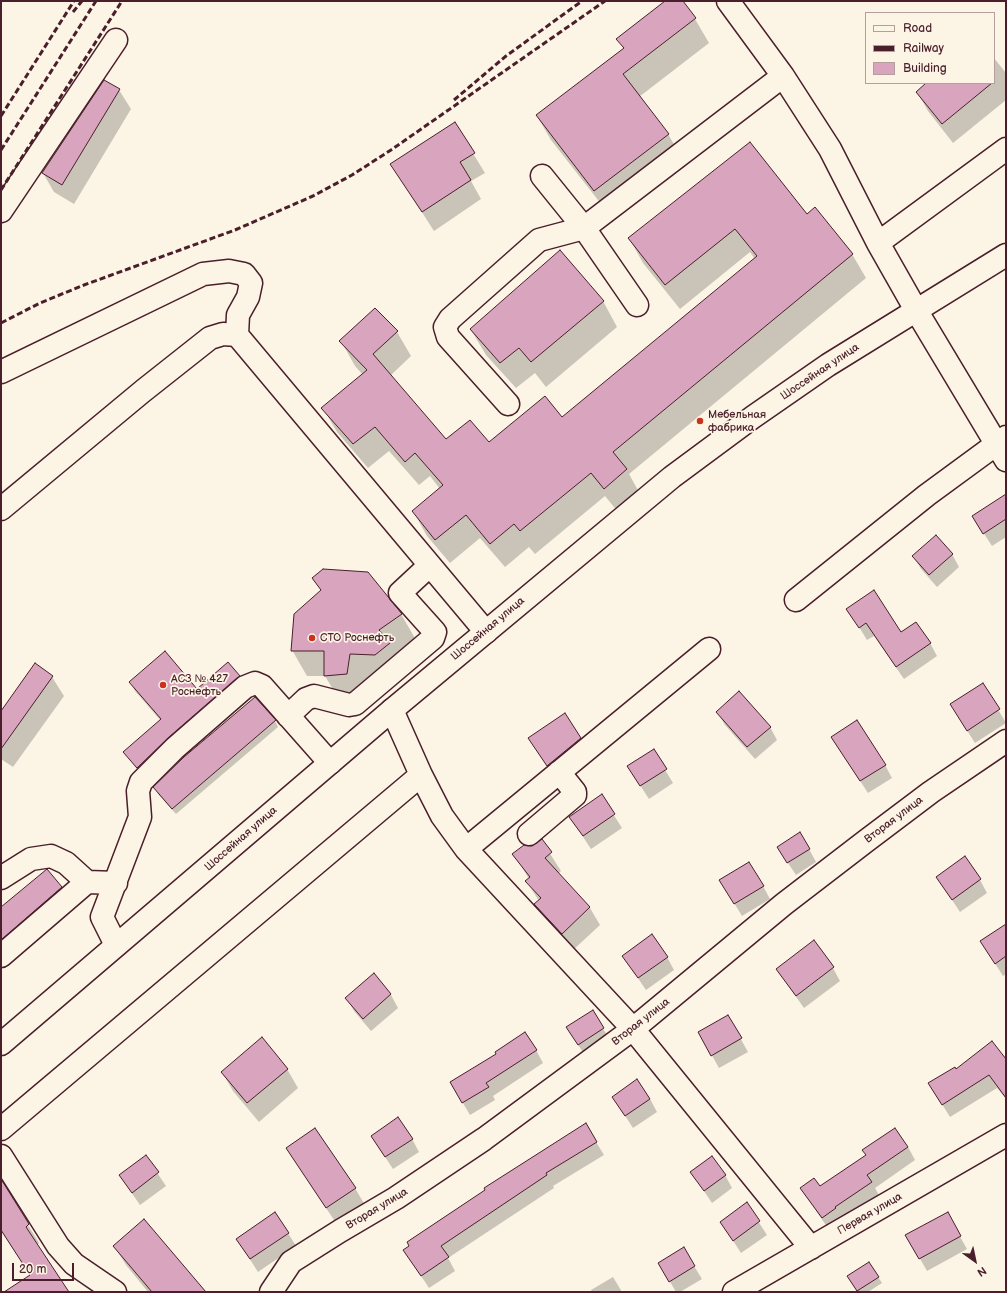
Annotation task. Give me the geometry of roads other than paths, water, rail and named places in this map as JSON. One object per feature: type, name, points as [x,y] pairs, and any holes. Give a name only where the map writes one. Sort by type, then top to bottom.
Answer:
[{"type":"street","points":[[728,1],[783,76],[830,149],[878,243],[916,310],[1003,447],[927,494],[796,600]]},
{"type":"street","points":[[1,211],[116,40]]},
{"type":"street","points":[[508,404],[448,337],[445,327],[450,319],[539,240],[584,228],[783,76]]},
{"type":"street","points":[[878,243],[1006,149]]},
{"type":"street","points":[[542,176],[584,228],[637,305]]},
{"type":"street","name":"Шоссейная улица","points":[[1,1044],[392,710],[672,477],[753,417],[822,369],[1006,255]]},
{"type":"street","points":[[1,372],[203,274],[229,271],[244,274],[251,283],[248,297],[238,315],[237,335],[429,566],[486,632]]},
{"type":"street","points":[[1,509],[143,391],[210,338],[223,334],[237,335]]},
{"type":"street","points":[[288,716],[306,700],[314,696],[349,705],[355,704],[433,638],[435,632],[400,593],[402,589],[429,566]]},
{"type":"street","points":[[466,849],[709,649]]},
{"type":"street","points":[[116,946],[102,917],[140,818],[138,791],[141,782],[150,771],[245,687],[255,683],[262,686],[330,763]]},
{"type":"street","points":[[392,710],[421,775],[442,816],[466,849],[633,1029],[812,1248]]},
{"type":"street","name":"Вторая улица","points":[[271,1292],[291,1262],[396,1198],[478,1143],[633,1029],[803,890],[931,792],[1006,741]]},
{"type":"street","points":[[529,834],[575,795],[575,792],[559,772]]},
{"type":"street","points":[[1,1129],[421,775]]},
{"type":"street","points":[[1,878],[31,859],[51,856],[66,863],[87,882],[116,883]]},
{"type":"street","points":[[1,956],[87,882]]},
{"type":"street","name":"Первая улица","points":[[734,1292],[1006,1135]]},
{"type":"street","points":[[1,1156],[58,1246],[74,1264],[115,1292]]},
{"type":"railway","points":[[1,116],[74,1]]},
{"type":"railway","points":[[73,12],[82,1]]},
{"type":"railway","points":[[1,150],[96,1]]},
{"type":"railway","points":[[1,190],[122,1]]},
{"type":"railway","points":[[454,100],[506,56],[582,1]]},
{"type":"railway","points":[[1,323],[40,303],[84,285],[235,230],[313,196],[352,175],[391,150],[605,1]]},
{"type":"place","name":"Мебельная фабрика","points":[[700,421]]},
{"type":"place","name":"СТО Роснефть","points":[[312,638]]},
{"type":"place","name":"АСЗ № 427 Роснефть","points":[[163,685]]}]
